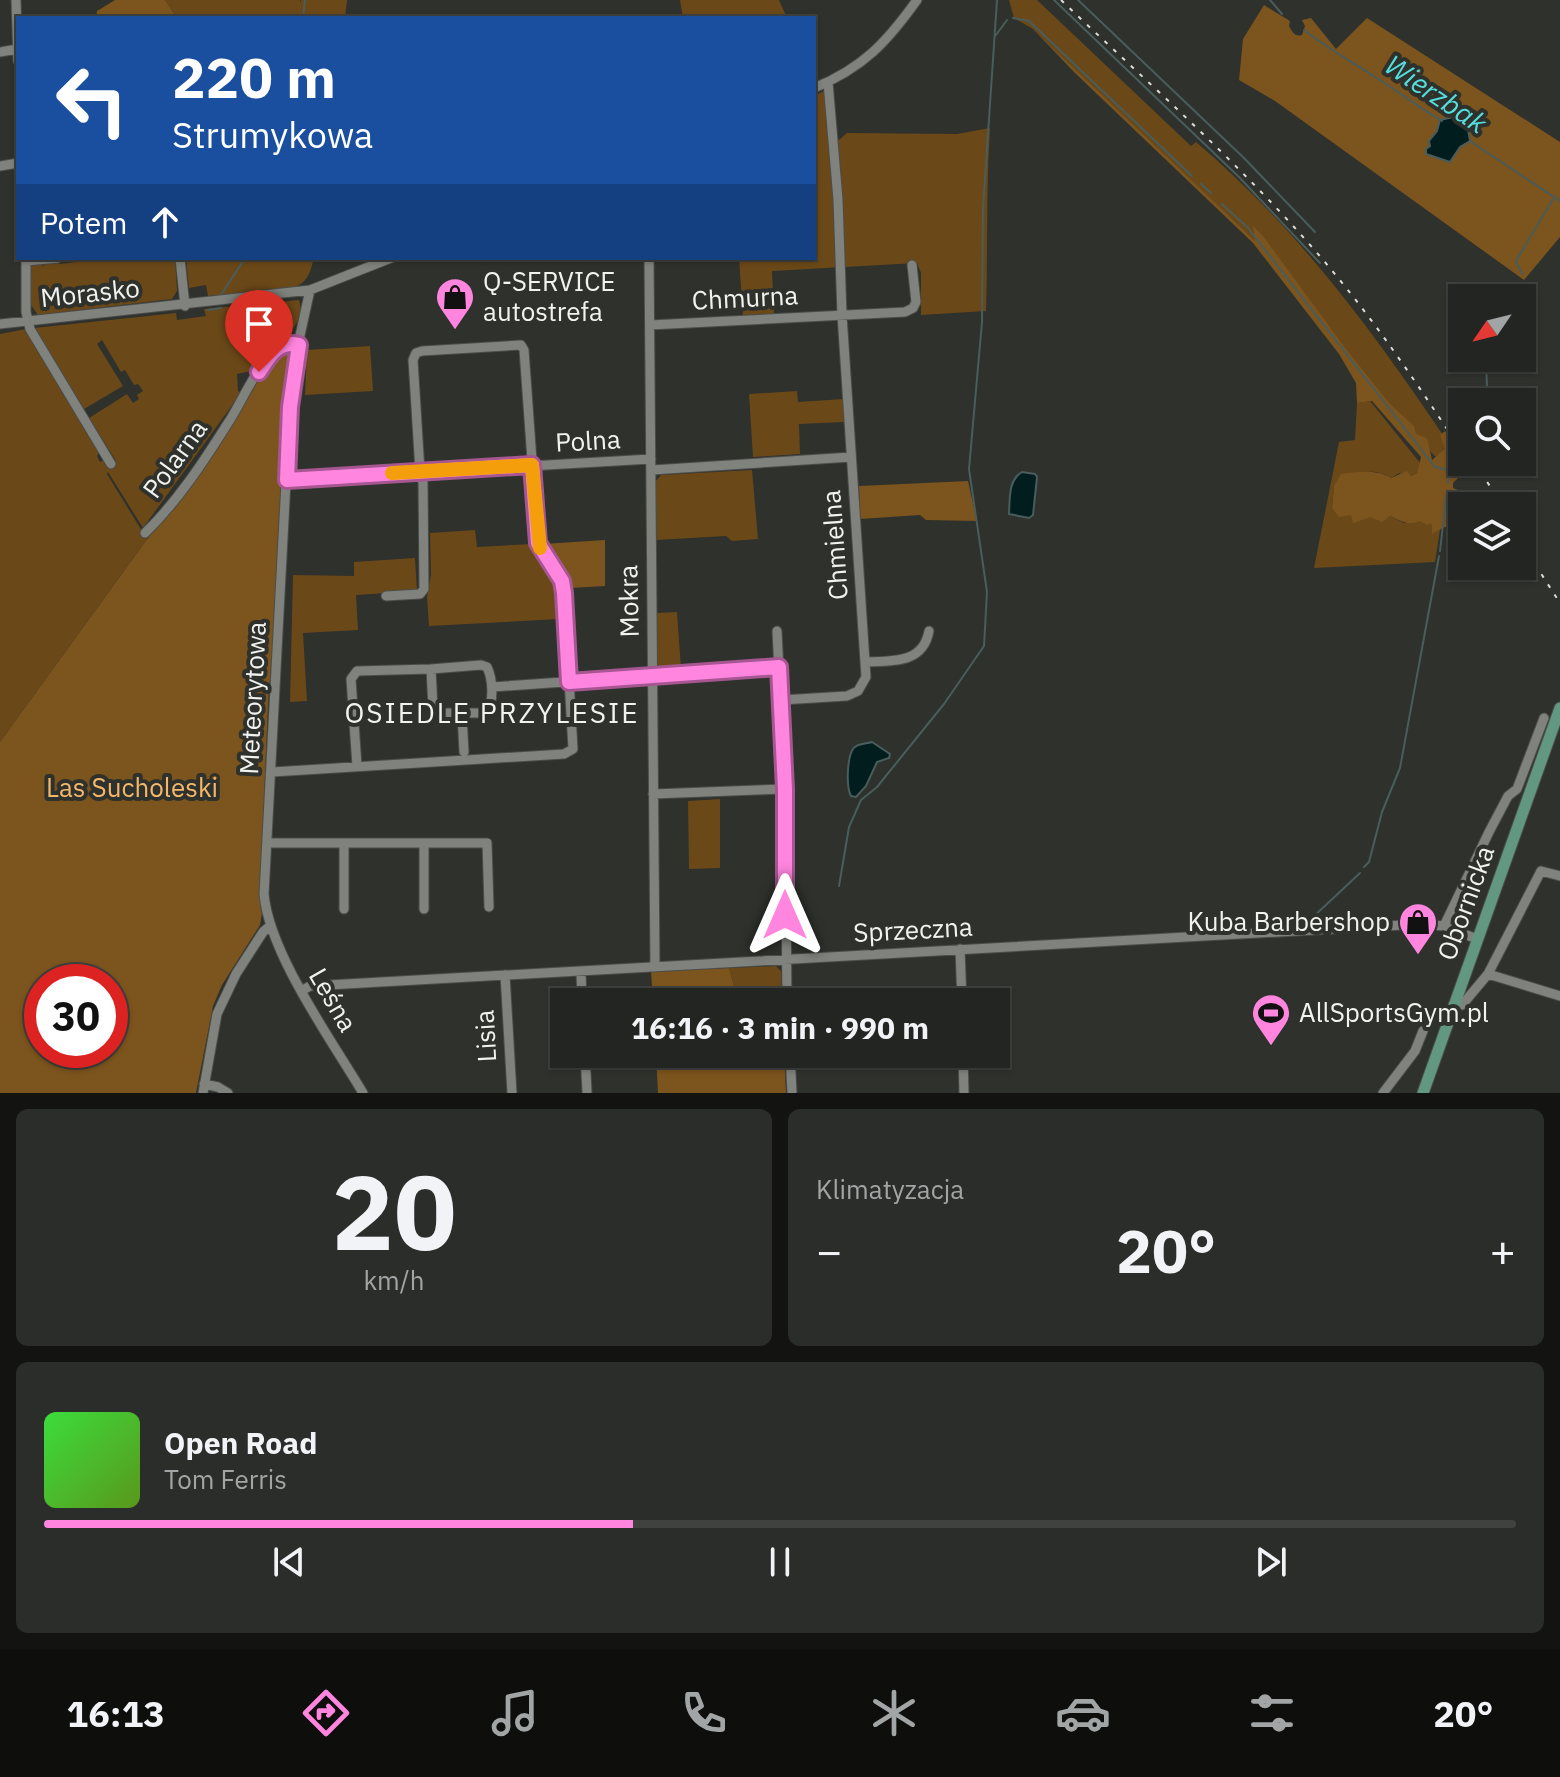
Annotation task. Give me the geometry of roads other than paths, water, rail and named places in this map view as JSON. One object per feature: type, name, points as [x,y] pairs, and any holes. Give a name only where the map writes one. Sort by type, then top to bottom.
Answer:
[{"type":"main road","name":"Obornicka","points":[[1423,1093],[1560,708]]},
{"type":"street","points":[[816,87],[877,51],[917,0]]},
{"type":"street","name":"Chmielna","points":[[781,700],[847,696],[858,691],[866,677],[842,315],[838,200],[828,82]]},
{"type":"street","points":[[26,260],[27,321],[111,464]]},
{"type":"street","points":[[180,260],[185,306]]},
{"type":"street","name":"Morasko","points":[[0,324],[310,290],[386,260]]},
{"type":"street","name":"Mokra","points":[[649,260],[655,967]]},
{"type":"street","name":"Chmurna","points":[[650,328],[905,312],[913,308],[916,302],[912,265]]},
{"type":"street","name":"Meteorytowa","points":[[270,926],[264,894],[290,407],[310,290]]},
{"type":"street","name":"Polarna","points":[[145,533],[178,495],[269,357],[279,346],[287,343],[299,345]]},
{"type":"street","points":[[272,772],[569,753],[573,749],[564,593],[562,581],[538,543],[524,350],[521,345],[416,353],[413,360],[423,499],[424,589],[420,594],[386,596]]},
{"type":"street","name":"Polna","points":[[287,480],[532,465],[780,464],[851,457]]},
{"type":"street","points":[[777,631],[785,789],[787,988]]},
{"type":"street","points":[[865,662],[902,661],[918,654],[928,641],[929,631]]},
{"type":"street","points":[[357,766],[353,674],[387,669],[487,667],[492,687],[490,709],[487,713],[462,715],[435,713],[431,669]]},
{"type":"street","points":[[492,687],[779,667]]},
{"type":"street","points":[[462,715],[464,752]]},
{"type":"street","points":[[1444,926],[1495,820],[1508,796],[1517,789],[1544,718]]},
{"type":"street","points":[[653,794],[785,789]]},
{"type":"street","points":[[268,843],[487,843],[489,907]]},
{"type":"street","points":[[344,843],[344,909]]},
{"type":"street","points":[[424,843],[424,909]]},
{"type":"street","points":[[1453,1005],[1462,1005],[1488,974],[1541,871],[1560,876]]},
{"type":"street","name":"Sprzeczna","points":[[301,991],[310,986],[1421,924],[1444,926],[1477,939]]},
{"type":"street","points":[[228,1093],[218,1087],[204,1089],[217,1014],[236,974],[270,926]]},
{"type":"street","name":"Leśna","points":[[270,926],[301,991],[363,1093]]},
{"type":"street","points":[[960,949],[961,988]]},
{"type":"street","points":[[581,972],[582,988]]},
{"type":"street","points":[[1488,974],[1560,996]]},
{"type":"street","name":"Lisia","points":[[505,975],[512,1093]]},
{"type":"street","points":[[1462,979],[1481,983]]},
{"type":"street","points":[[1383,1093],[1415,1051],[1423,1031]]},
{"type":"street","points":[[586,1068],[587,1092]]},
{"type":"street","points":[[791,1068],[792,1093]]},
{"type":"street","points":[[963,1068],[964,1093]]},
{"type":"water","points":[[1458,116],[1467,124],[1470,141],[1460,147],[1450,162],[1426,154],[1440,120]]},
{"type":"water","points":[[1022,472],[1037,477],[1033,515],[1029,518],[1009,514],[1012,485]]},
{"type":"water","points":[[872,742],[890,754],[889,758],[877,762],[866,786],[856,797],[851,796],[848,765],[851,753],[857,746]]},
{"type":"waterway","points":[[303,16],[305,0]]},
{"type":"waterway","points":[[839,886],[849,827],[861,800],[877,787],[944,704],[984,646],[987,592],[969,469],[982,322],[983,208],[997,0]]},
{"type":"waterway","points":[[1054,0],[1239,177],[1320,263]]},
{"type":"waterway","points":[[1078,0],[1244,158],[1315,232]]},
{"type":"waterway","name":"Wierzbak","points":[[1270,0],[1282,14]]},
{"type":"waterway","points":[[1013,18],[1029,21],[1192,176]]},
{"type":"waterway","points":[[996,35],[1007,20]]},
{"type":"waterway","name":"Wierzbak","points":[[1304,30],[1442,121]]},
{"type":"waterway","name":"Wierzbak","points":[[1470,141],[1560,201]]},
{"type":"waterway","points":[[1201,184],[1211,193]]},
{"type":"waterway","points":[[1522,274],[1516,261],[1553,199]]},
{"type":"waterway","points":[[1222,204],[1248,228],[1435,467],[1448,470]]},
{"type":"waterway","points":[[221,295],[244,260]]},
{"type":"waterway","points":[[208,310],[221,308]]},
{"type":"waterway","points":[[1486,372],[1487,388]]},
{"type":"waterway","points":[[1448,483],[1449,476]]},
{"type":"waterway","points":[[1440,551],[1447,490]]},
{"type":"waterway","points":[[1364,867],[1369,862],[1382,812],[1400,768],[1439,556]]},
{"type":"waterway","points":[[1312,918],[1360,873]]},
{"type":"railway","points":[[1061,0],[1196,127],[1293,226],[1379,330],[1448,431]]},
{"type":"railway","points":[[1483,476],[1494,492]]},
{"type":"railway","points":[[1536,566],[1560,603]]},
{"type":"place","name":"Q-SERVICE autostrefa","points":[[455,331]]},
{"type":"place","name":"Kuba Barbershop","points":[[1418,956]]},
{"type":"place","name":"AllSportsGym.pl","points":[[1271,1047]]},
{"type":"district","name":"OSIEDLE PRZYLESIE","points":[[492,713]]},
{"type":"park label","name":"Las Sucholeski","points":[[132,788]]}]
